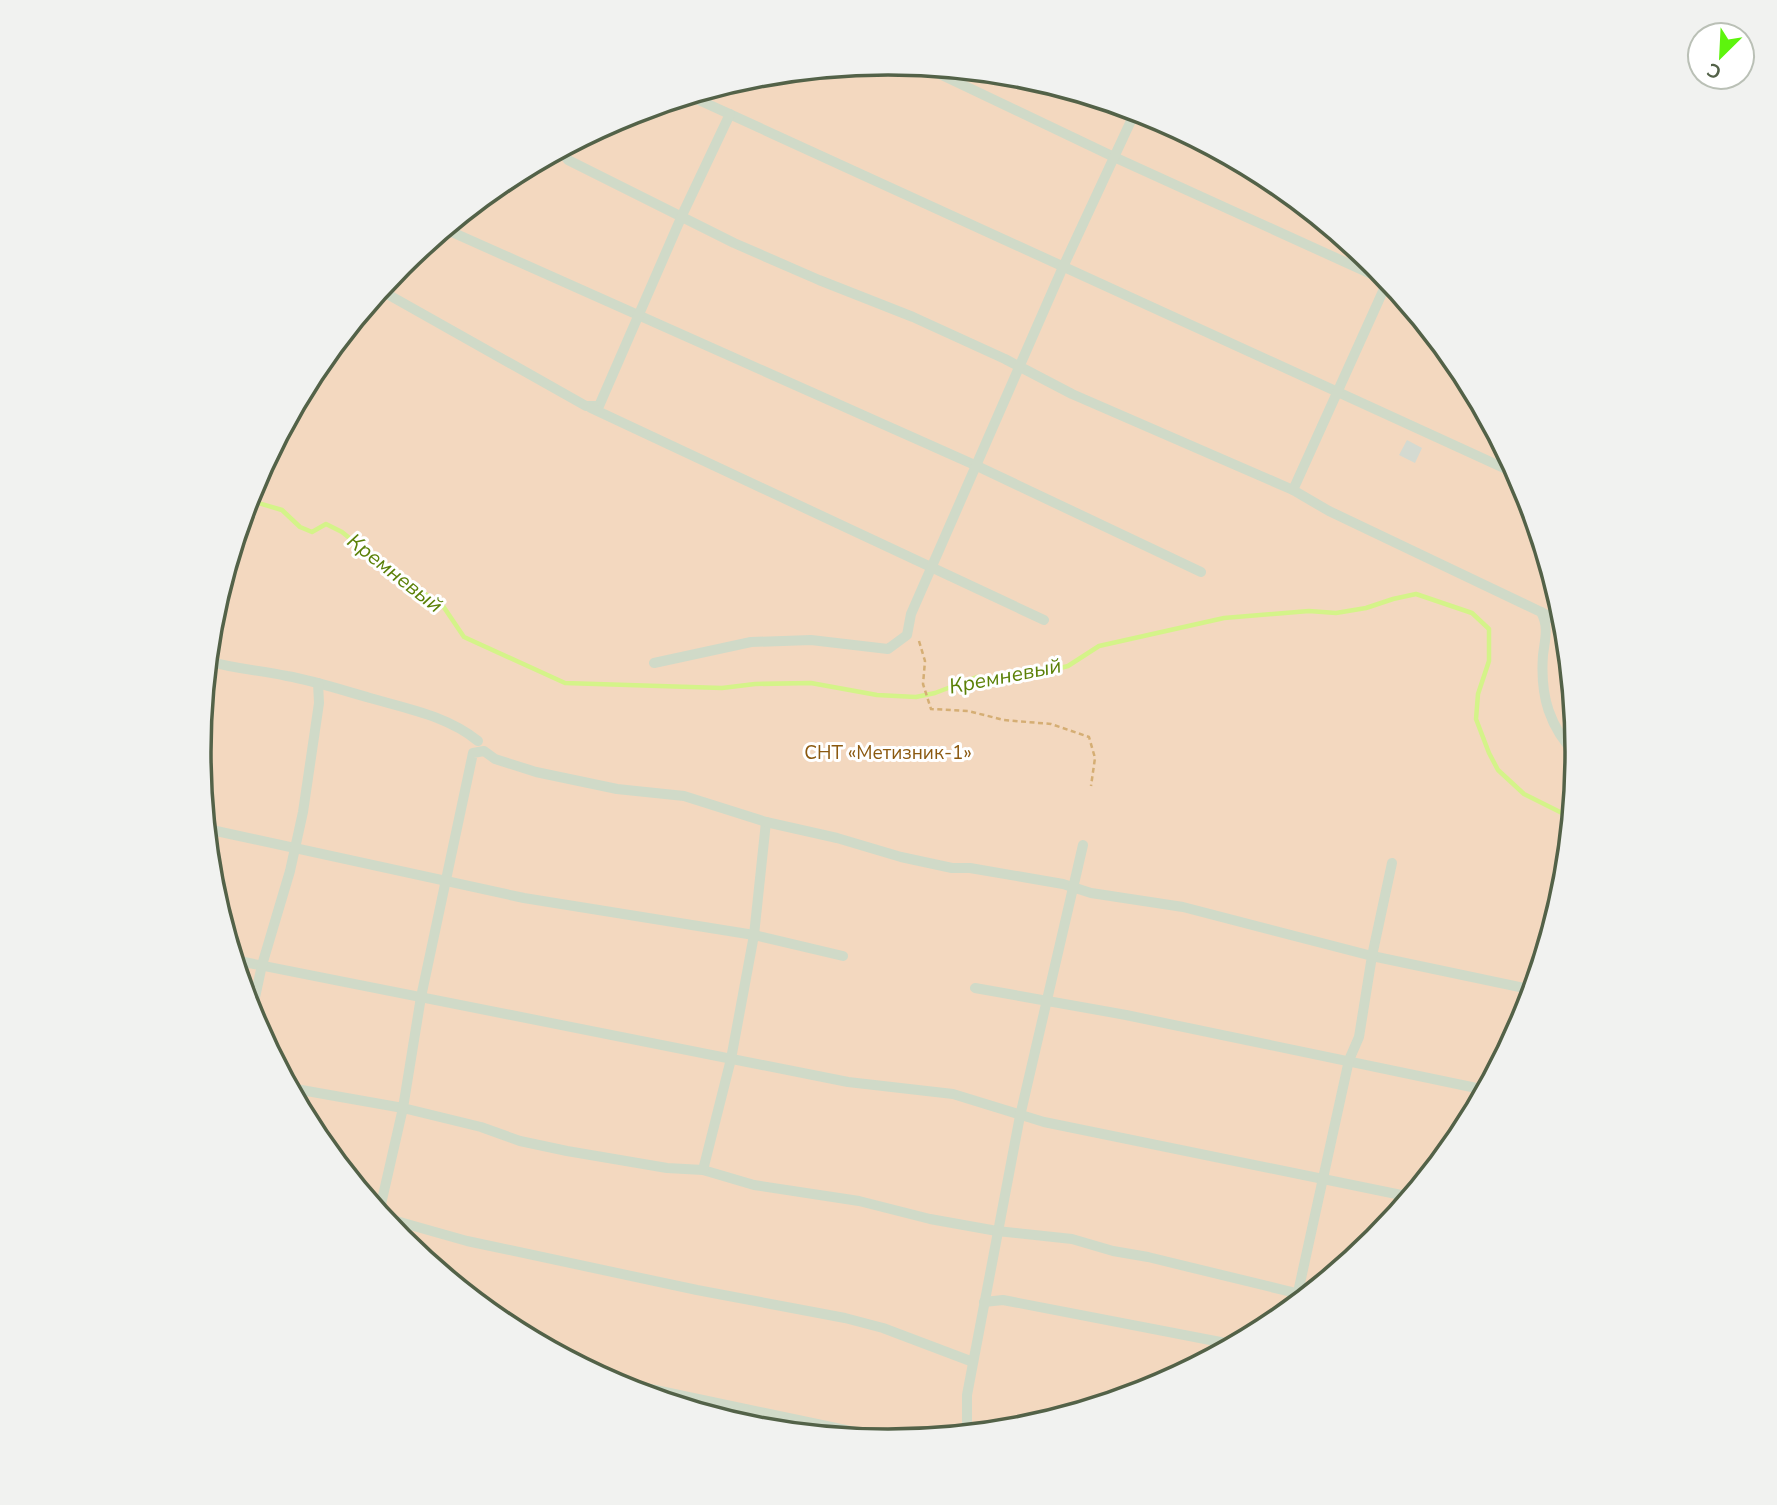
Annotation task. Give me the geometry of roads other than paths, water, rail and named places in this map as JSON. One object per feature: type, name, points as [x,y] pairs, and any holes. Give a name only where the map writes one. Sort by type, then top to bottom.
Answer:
[{"type":"lane","points":[[949,78],[1114,157],[1361,269]]},
{"type":"lane","points":[[702,101],[1503,467]]},
{"type":"lane","points":[[586,405],[599,406],[730,114]]},
{"type":"lane","points":[[654,663],[751,642],[811,640],[888,649],[907,635],[911,614],[1063,267],[1131,121]]},
{"type":"lane","points":[[566,157],[734,243],[831,286],[913,317],[1072,394],[1293,490],[1329,511],[1552,617]]},
{"type":"lane","points":[[454,233],[977,466],[1201,572]]},
{"type":"lane","points":[[1293,490],[1384,292]]},
{"type":"lane","points":[[389,295],[586,405],[1044,620]]},
{"type":"lane","points":[[1541,612],[1547,623],[1543,688],[1559,736],[1566,743]]},
{"type":"lane","points":[[217,664],[284,675],[408,708],[459,726],[478,741]]},
{"type":"lane","points":[[256,993],[303,812],[319,704],[318,683]]},
{"type":"lane","points":[[382,1202],[403,1108],[421,997],[473,753],[484,751],[504,762],[617,789],[684,796],[766,822],[837,838],[891,855],[952,868],[970,868],[1072,887],[1091,893],[1183,907],[1372,956],[1523,988]]},
{"type":"lane","points":[[703,1170],[731,1059],[754,935],[766,822]]},
{"type":"lane","points":[[216,831],[524,898],[754,935],[843,956]]},
{"type":"lane","points":[[967,1425],[967,1395],[1020,1116],[1083,845]]},
{"type":"lane","points":[[1304,1287],[1349,1060],[1359,1037],[1372,956],[1392,863]]},
{"type":"lane","points":[[244,962],[848,1082],[953,1094],[1020,1116],[1401,1195]]},
{"type":"lane","points":[[975,988],[1126,1015],[1477,1088]]},
{"type":"lane","points":[[301,1090],[403,1108],[481,1127],[520,1141],[568,1151],[667,1168],[703,1170],[754,1185],[859,1200],[930,1219],[997,1231],[1072,1239],[1296,1293]]},
{"type":"lane","points":[[402,1223],[467,1241],[697,1290],[845,1318],[916,1339],[973,1362]]},
{"type":"lane","points":[[984,1302],[1003,1300],[1221,1342]]},
{"type":"lane","points":[[690,1400],[828,1427]]},
{"type":"lane","points":[[744,1409],[744,1414]]},
{"type":"lane","points":[[767,1414],[767,1419]]},
{"type":"waterway","name":"Кремневый","points":[[259,503],[282,510],[300,527],[312,532],[326,524],[342,532],[383,565],[443,606],[464,637],[565,683],[722,688],[755,684],[811,683],[877,695],[916,697],[935,693],[977,677],[1002,680],[1030,676],[1068,666],[1099,646],[1224,618],[1309,611],[1336,613],[1416,594],[1472,613],[1489,629],[1489,661],[1478,694],[1476,719],[1489,753],[1498,770],[1524,794],[1563,813]]},
{"type":"park label","name":"СНТ «Метизник-1»","points":[[888,752]]}]
